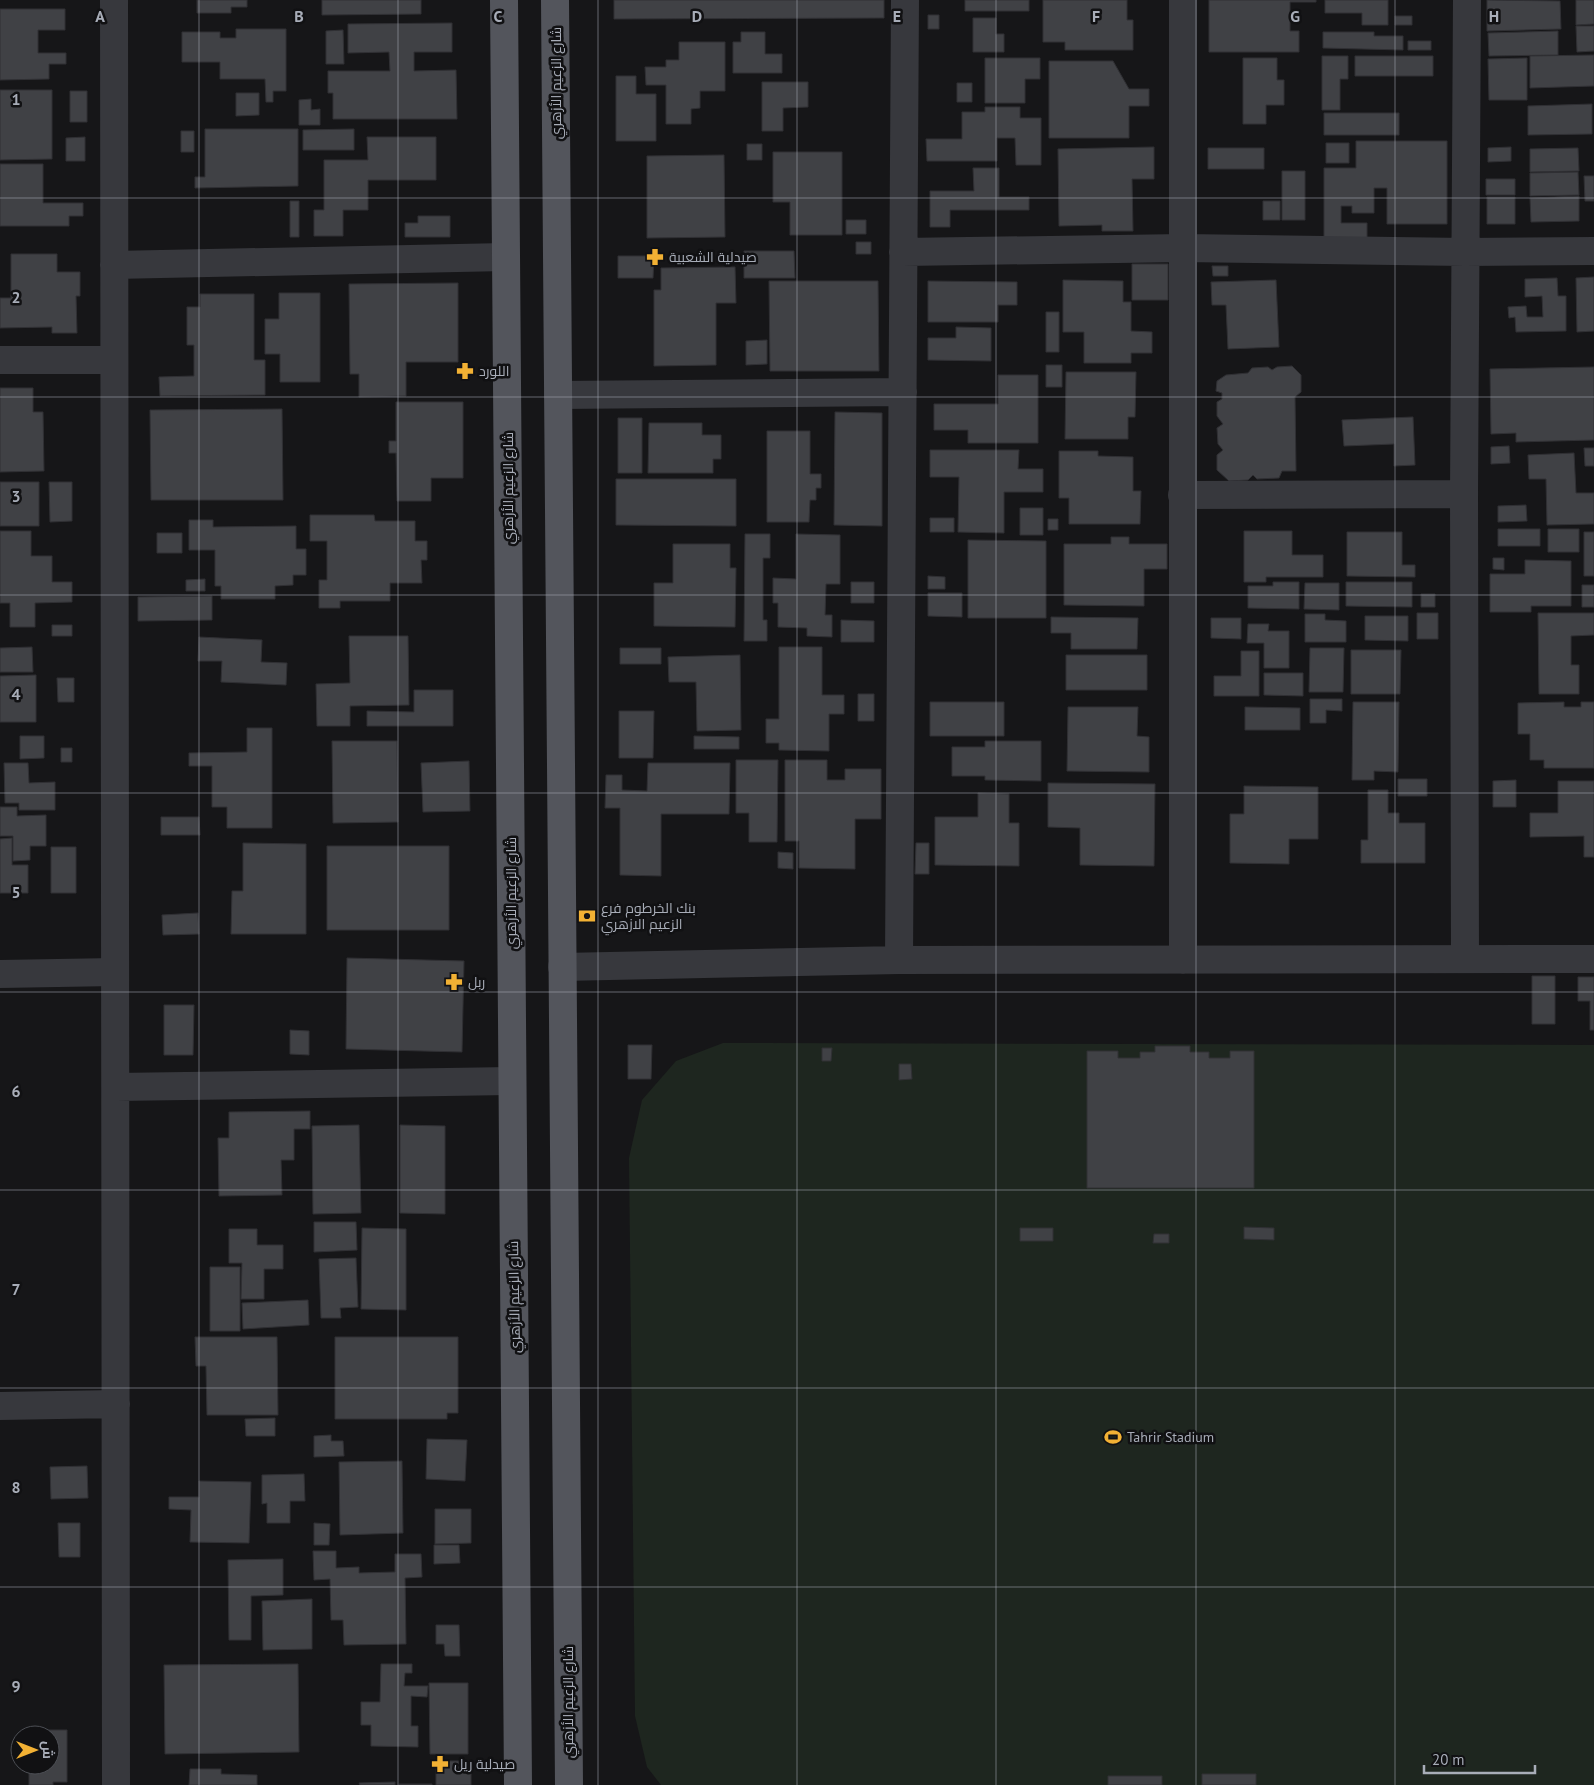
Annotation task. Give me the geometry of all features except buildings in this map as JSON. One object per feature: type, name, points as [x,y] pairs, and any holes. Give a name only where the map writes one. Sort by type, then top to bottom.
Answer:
[{"type":"main road","name":"شارع الزعيم الأزهري","points":[[504,0],[518,1785]]},
{"type":"main road","name":"شارع الزعيم الأزهري","points":[[555,0],[569,1785]]},
{"type":"street","points":[[114,0],[116,1785]]},
{"type":"street","points":[[899,960],[905,0]]},
{"type":"street","points":[[1183,0],[1183,960]]},
{"type":"street","points":[[1465,960],[1464,494],[1467,0]]},
{"type":"street","points":[[904,252],[1184,248],[1465,252],[1594,251]]},
{"type":"street","points":[[114,265],[506,257]]},
{"type":"street","points":[[0,360],[114,360]]},
{"type":"street","points":[[558,395],[904,392]]},
{"type":"street","points":[[1182,495],[1464,494]]},
{"type":"street","points":[[562,967],[899,960],[1594,959]]},
{"type":"street","points":[[0,974],[115,972]]},
{"type":"street","points":[[116,1087],[512,1081]]},
{"type":"street","points":[[0,1406],[116,1404]]},
{"type":"shaded area","name":"Tahrir Stadium","points":[[723,1043],[1594,1045],[1594,1785],[661,1785],[647,1767],[635,1716],[629,1158],[642,1100],[676,1061]]},
{"type":"place","name":"صيدلية الشعبية","points":[[655,257]]},
{"type":"place","name":"اللورد","points":[[465,371]]},
{"type":"place","name":"بنك الخرطوم فرع الزعيم الازهري","points":[[587,916]]},
{"type":"place","name":"ربل","points":[[454,982]]},
{"type":"place","name":"Tahrir Stadium","points":[[1113,1437]]},
{"type":"place","name":"صيدلية ريل","points":[[440,1764]]}]
